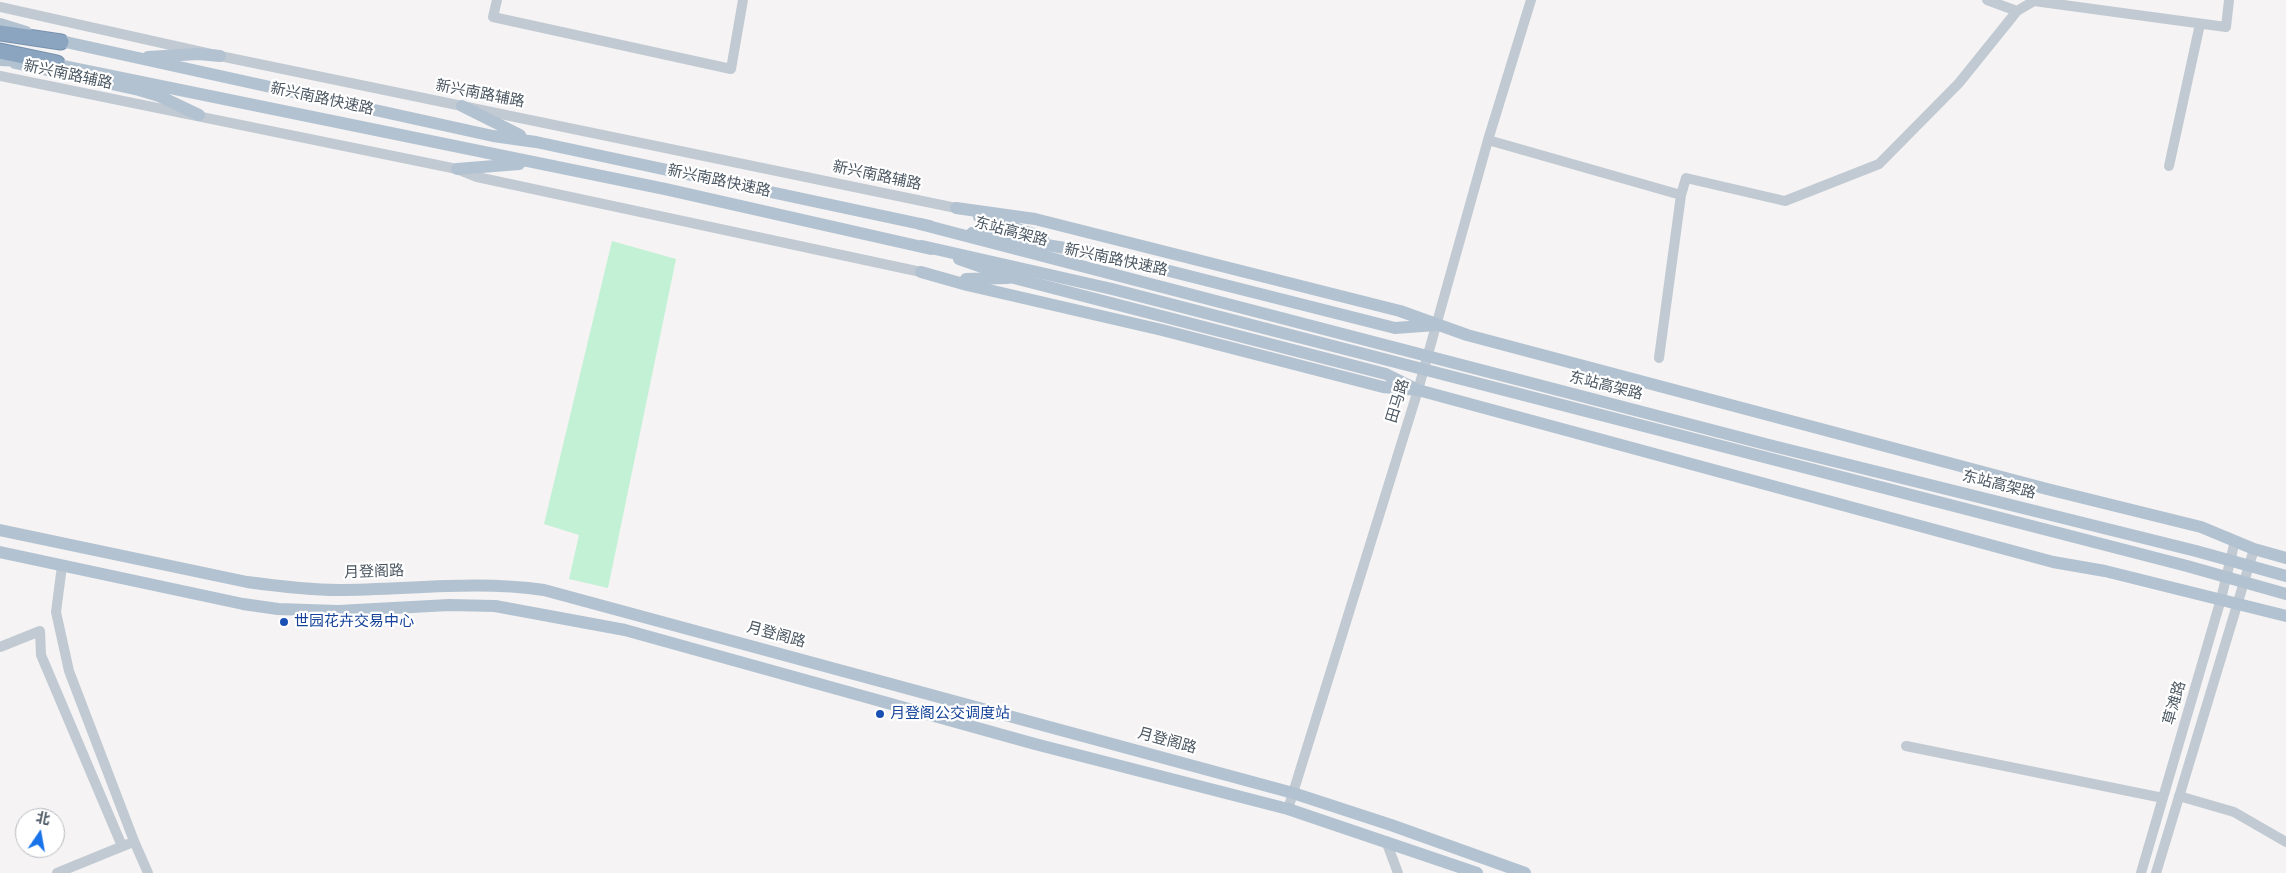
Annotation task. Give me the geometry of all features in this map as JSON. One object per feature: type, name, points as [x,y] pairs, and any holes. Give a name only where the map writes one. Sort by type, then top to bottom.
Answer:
[{"type":"highway","name":"新兴南路快速路","points":[[0,33],[61,42]]},
{"type":"highway","name":"新兴南路快速路","points":[[0,51],[56,63]]},
{"type":"main road","points":[[0,24],[61,42]]},
{"type":"main road","name":"新兴南路快速路","points":[[61,42],[493,136],[536,142],[920,224],[1102,254],[1395,328],[1436,326]]},
{"type":"main road","points":[[136,58],[180,54],[220,56]]},
{"type":"main road","points":[[0,60],[56,63]]},
{"type":"main road","points":[[0,60],[139,90],[159,96],[199,115]]},
{"type":"main road","name":"新兴南路快速路","points":[[56,63],[535,162],[922,246],[1014,278],[1386,374],[1418,390]]},
{"type":"main road","points":[[85,69],[139,90]]},
{"type":"main road","points":[[462,106],[505,129],[536,142]]},
{"type":"main road","points":[[457,169],[535,162]]},
{"type":"main road","points":[[956,208],[1005,226],[1102,254]]},
{"type":"main road","points":[[956,208],[1035,219],[1400,311],[1436,326],[2047,489],[2201,527],[2254,549],[2286,558]]},
{"type":"main road","name":"东站高架路","points":[[920,224],[1715,431],[2196,551],[2286,576]]},
{"type":"main road","name":"东站高架路","points":[[922,246],[1131,294],[2187,566],[2286,594]]},
{"type":"main road","points":[[921,272],[973,280],[1014,278]]},
{"type":"main road","points":[[921,272],[975,287],[1162,330],[1382,387],[1418,390],[2053,562],[2105,571],[2286,616]]},
{"type":"main road","name":"月登阁路","points":[[0,530],[247,582],[281,587],[337,590],[495,584],[544,590],[1293,793],[1391,825],[1525,873]]},
{"type":"main road","points":[[0,552],[243,604],[278,609],[338,611],[474,605],[521,609],[625,630],[1034,744],[1288,809],[1477,873]]},
{"type":"street","points":[[497,0],[493,18],[731,69],[743,0]]},
{"type":"street","name":"田马路","points":[[1288,809],[1418,390],[1488,140],[1531,0]]},
{"type":"street","points":[[1987,0],[2017,11]]},
{"type":"street","points":[[1659,358],[1681,195],[1686,178],[1785,201],[1879,164],[1959,84],[2017,11],[2034,1],[2081,4],[2226,27],[2229,0]]},
{"type":"street","name":"新兴南路辅路","points":[[0,7],[220,56],[956,208]]},
{"type":"street","points":[[2169,166],[2200,24]]},
{"type":"street","name":"新兴南路辅路","points":[[0,76],[457,169],[477,177],[921,272]]},
{"type":"street","points":[[1488,140],[1681,195]]},
{"type":"street","name":"草滩路","points":[[2141,873],[2221,600],[2235,541]]},
{"type":"street","name":"草滩路","points":[[2156,873],[2254,549]]},
{"type":"street","points":[[62,566],[56,612],[69,671],[148,873]]},
{"type":"street","points":[[0,647],[40,631],[41,655],[122,846]]},
{"type":"street","points":[[1906,746],[2163,798]]},
{"type":"street","points":[[2179,796],[2234,812],[2286,842]]},
{"type":"street","points":[[57,873],[134,841]]},
{"type":"street","points":[[1386,841],[1398,873]]},
{"type":"green space","points":[[612,241],[676,259],[608,588],[569,579],[579,535],[544,524]]},
{"type":"place","name":"世园花卉交易中心","points":[[284,622]]},
{"type":"place","name":"月登阁公交调度站","points":[[880,714]]}]
